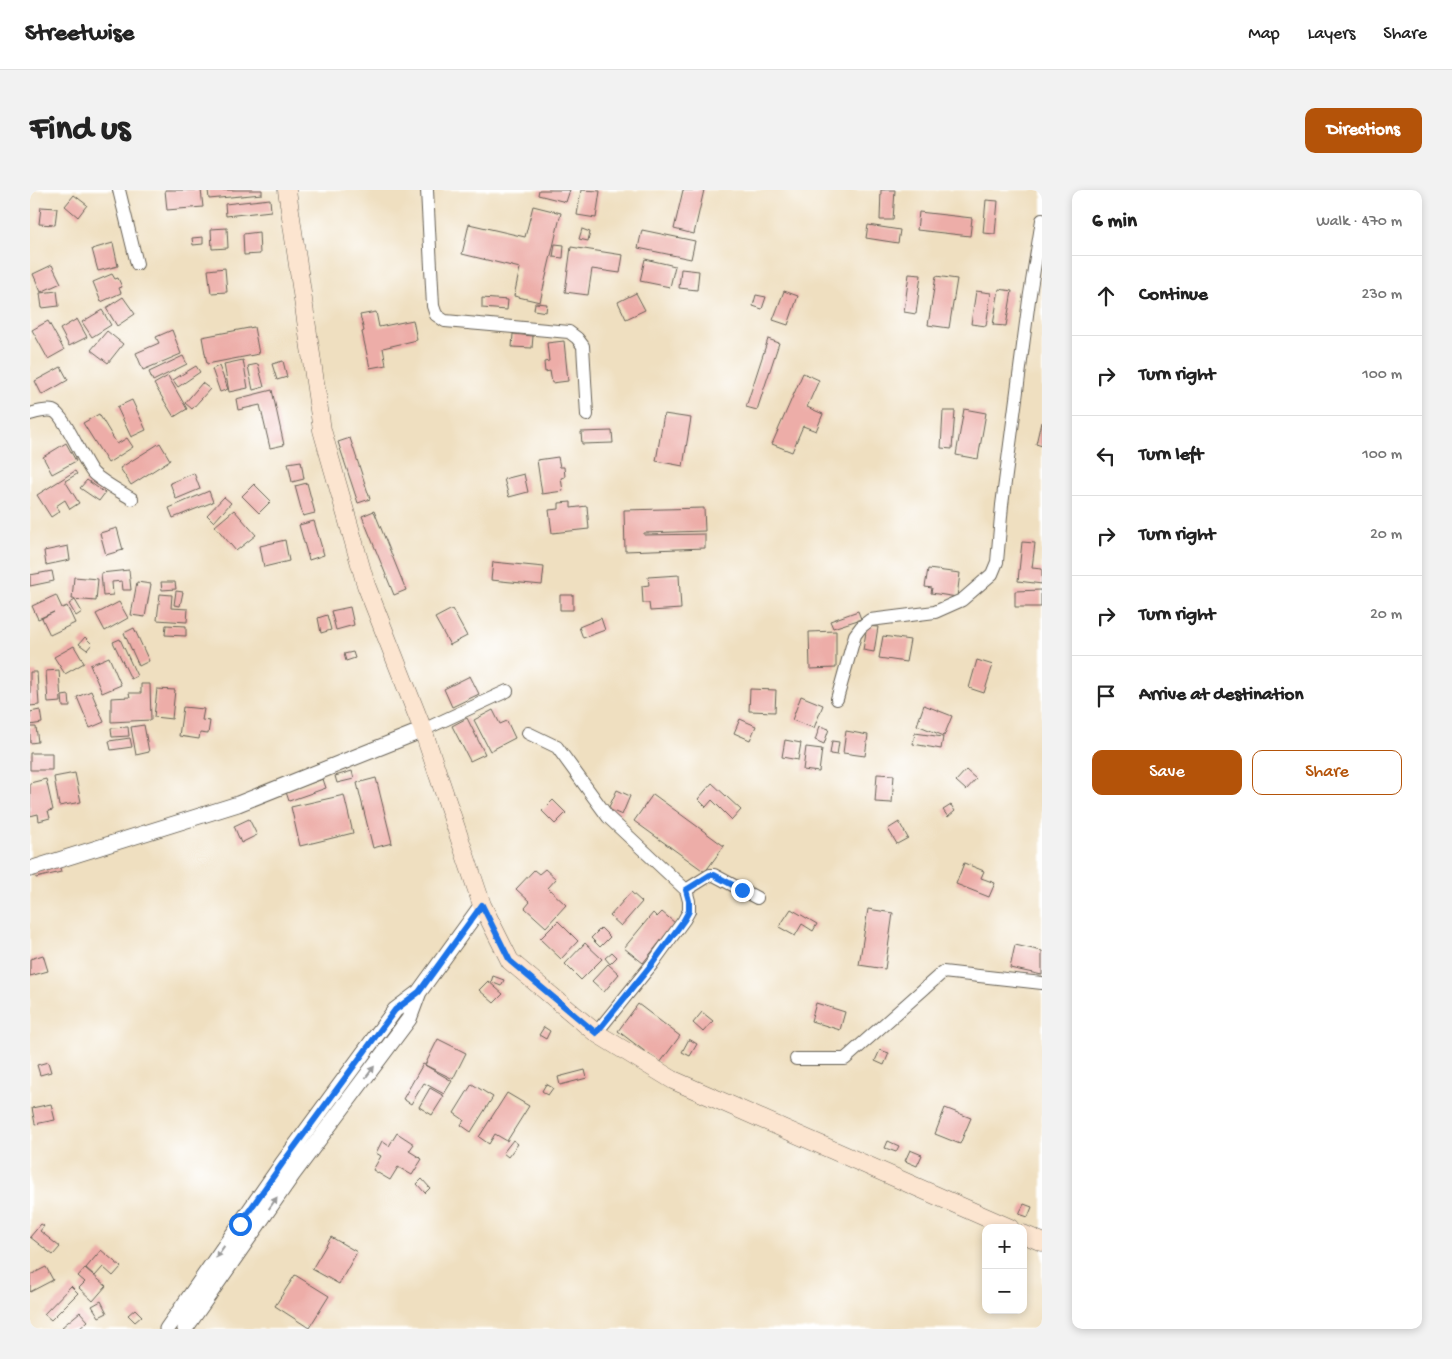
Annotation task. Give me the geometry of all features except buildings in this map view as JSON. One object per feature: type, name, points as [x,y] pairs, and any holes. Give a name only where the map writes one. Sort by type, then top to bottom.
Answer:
[{"type":"main road","points":[[287,190],[322,430],[366,585],[423,730],[482,905],[510,961],[596,1033],[673,1080],[1001,1224]]},
{"type":"main road","points":[[1027,1236],[1042,1242]]},
{"type":"street","points":[[119,190],[137,264]]},
{"type":"street","points":[[428,190],[433,306],[436,316],[445,321],[569,332],[583,346],[587,415]]},
{"type":"street","points":[[837,699],[855,636],[861,627],[870,620],[935,612],[962,600],[992,574],[997,562],[1002,505],[1029,300],[1042,220]]},
{"type":"street","points":[[30,414],[43,411],[55,412],[61,416],[81,455],[94,474],[132,499]]},
{"type":"street","points":[[30,870],[238,804],[423,730],[507,691]]},
{"type":"street","points":[[528,734],[557,747],[608,817],[686,890],[689,901],[689,911],[684,920],[652,964],[596,1033]]},
{"type":"street","points":[[686,890],[710,875],[714,875],[757,898]]},
{"type":"street","points":[[185,1329],[294,1174],[409,1019],[419,992],[482,905]]},
{"type":"street","points":[[796,1058],[845,1059],[943,972],[1042,983]]},
{"type":"street","points":[[167,1329],[282,1164],[395,1010],[419,992]]},
{"type":"route","points":[[240,1224],[395,1010],[419,992],[482,905],[510,961],[596,1033],[652,964],[684,920],[689,911],[686,890],[710,875],[714,875],[742,890]]}]
